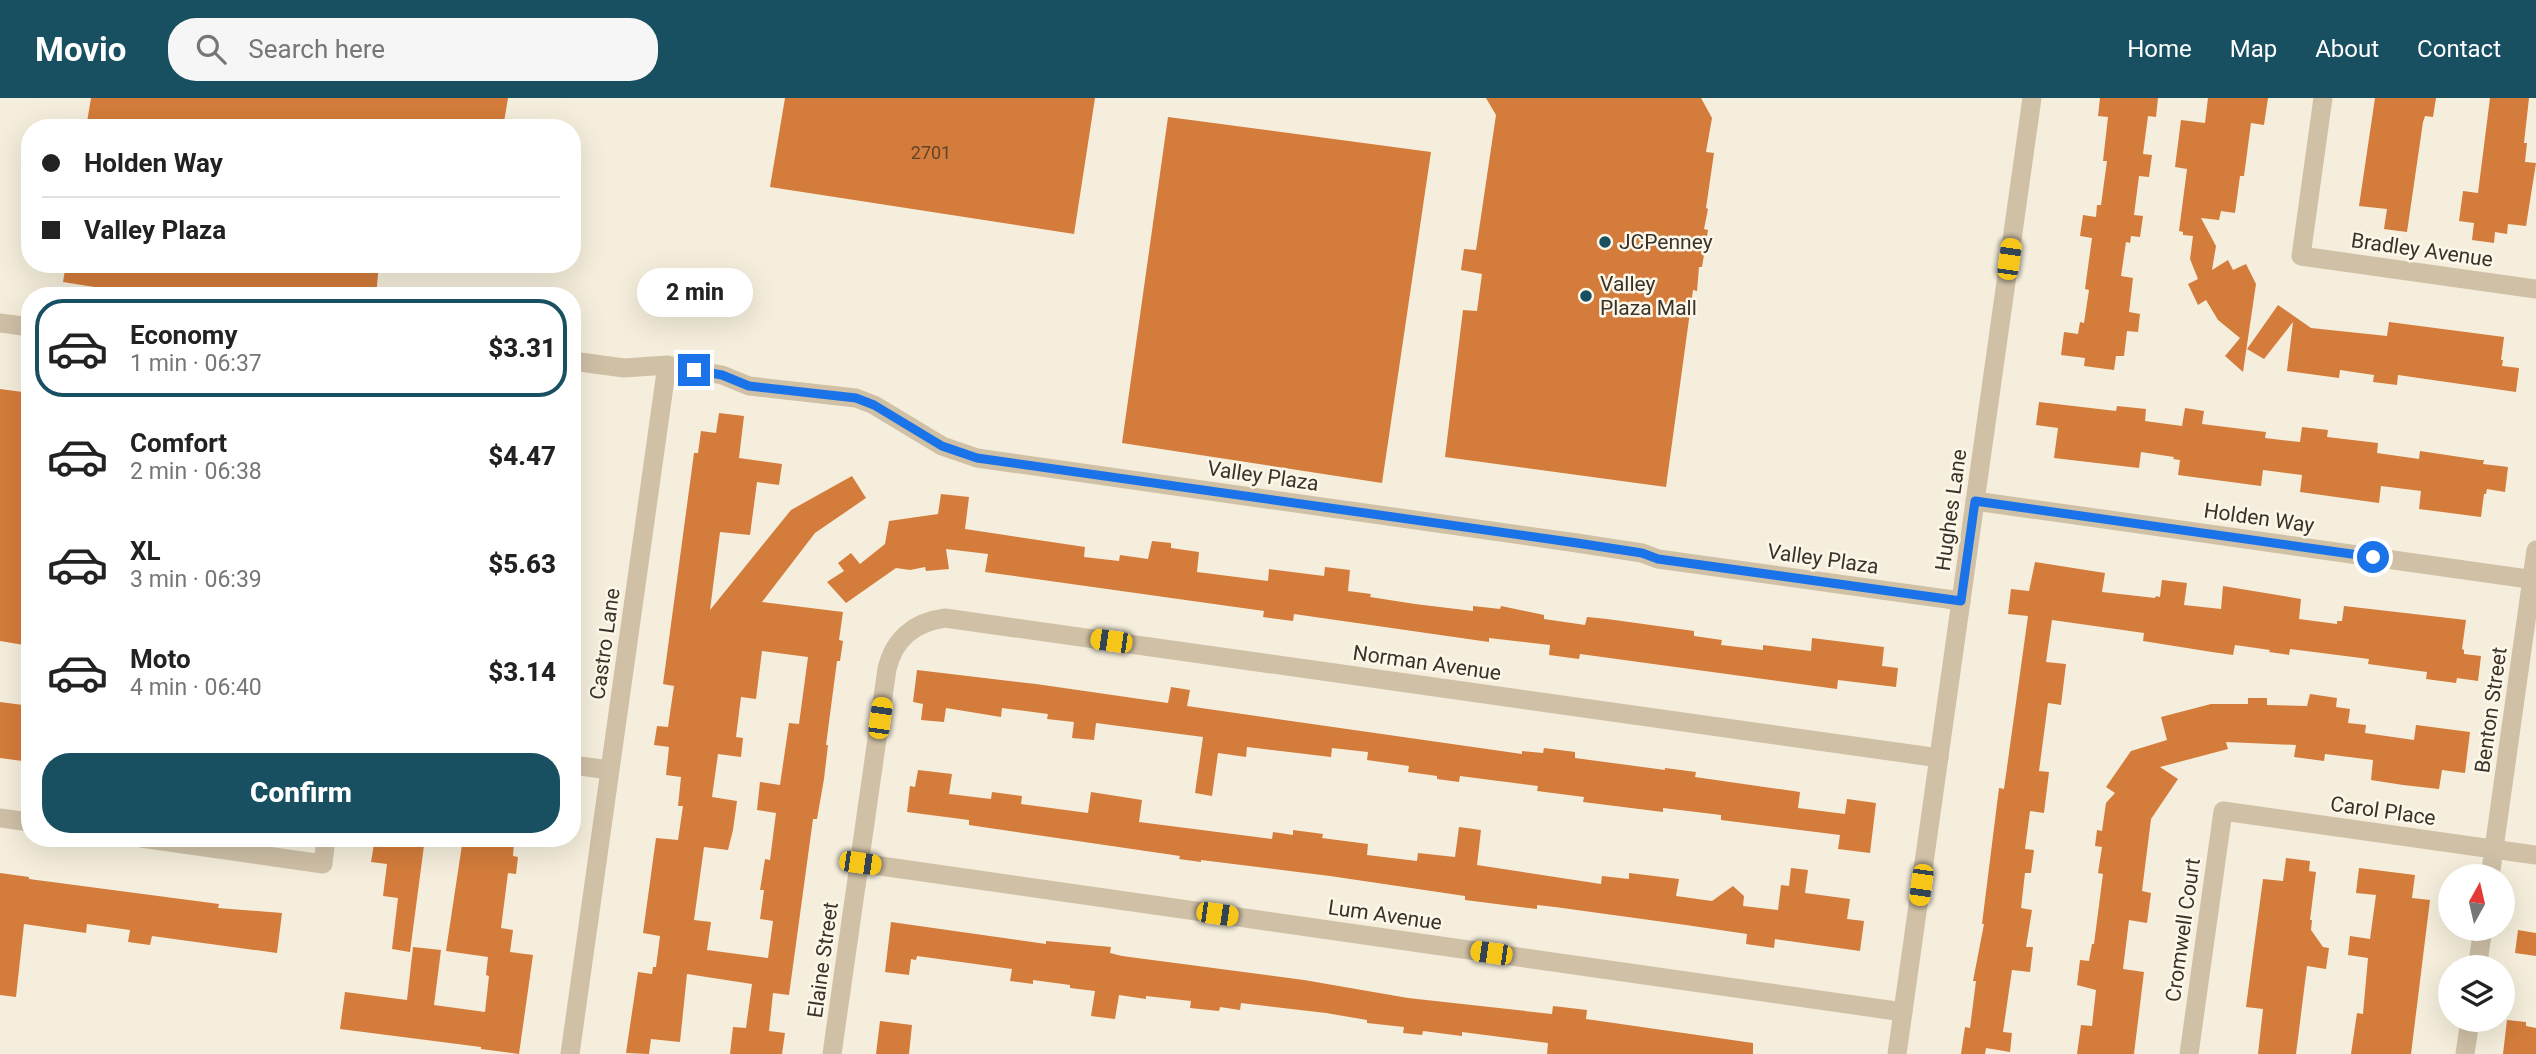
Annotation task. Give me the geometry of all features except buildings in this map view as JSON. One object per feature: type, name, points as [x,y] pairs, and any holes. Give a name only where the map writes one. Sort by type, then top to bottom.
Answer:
[{"type":"street","name":"Hughes Lane","points":[[1897,1054],[2032,98]]},
{"type":"street","name":"Bradley Avenue","points":[[2323,98],[2301,256],[2536,289]]},
{"type":"street","points":[[0,323],[21,326]]},
{"type":"street","name":"Valley Plaza","points":[[581,362],[624,368],[667,365],[722,375],[749,386],[856,398],[874,405],[942,446],[977,458],[1961,601]]},
{"type":"street","name":"Castro Lane","points":[[570,1054],[667,365]]},
{"type":"street","name":"Holden Way","points":[[1975,501],[2534,580]]},
{"type":"street","name":"Benton Street","points":[[2492,864],[2534,580],[2536,550]]},
{"type":"street","name":"Norman Avenue","points":[[911,630],[929,620],[945,618],[1939,758]]},
{"type":"street","name":"Elaine Street","points":[[832,1054],[887,669],[898,642],[911,630]]},
{"type":"street","points":[[581,766],[610,770]]},
{"type":"street","name":"Carol Place","points":[[2223,811],[2536,855]]},
{"type":"street","name":"Cromwell Court","points":[[2189,1054],[2223,811]]},
{"type":"street","points":[[0,818],[21,821]]},
{"type":"street","points":[[204,847],[323,864],[325,847]]},
{"type":"street","name":"Lum Avenue","points":[[860,863],[1903,1012]]},
{"type":"street","points":[[2465,1054],[2468,1032]]},
{"type":"place","name":"JCPenney","points":[[1605,242]]},
{"type":"place","name":"Valley Plaza Mall","points":[[1586,296]]},
{"type":"route","points":[[694,370],[722,375],[749,386],[856,398],[874,405],[942,446],[977,458],[1577,543],[1642,553],[1658,559],[1961,601],[1975,501],[2373,557]]}]
